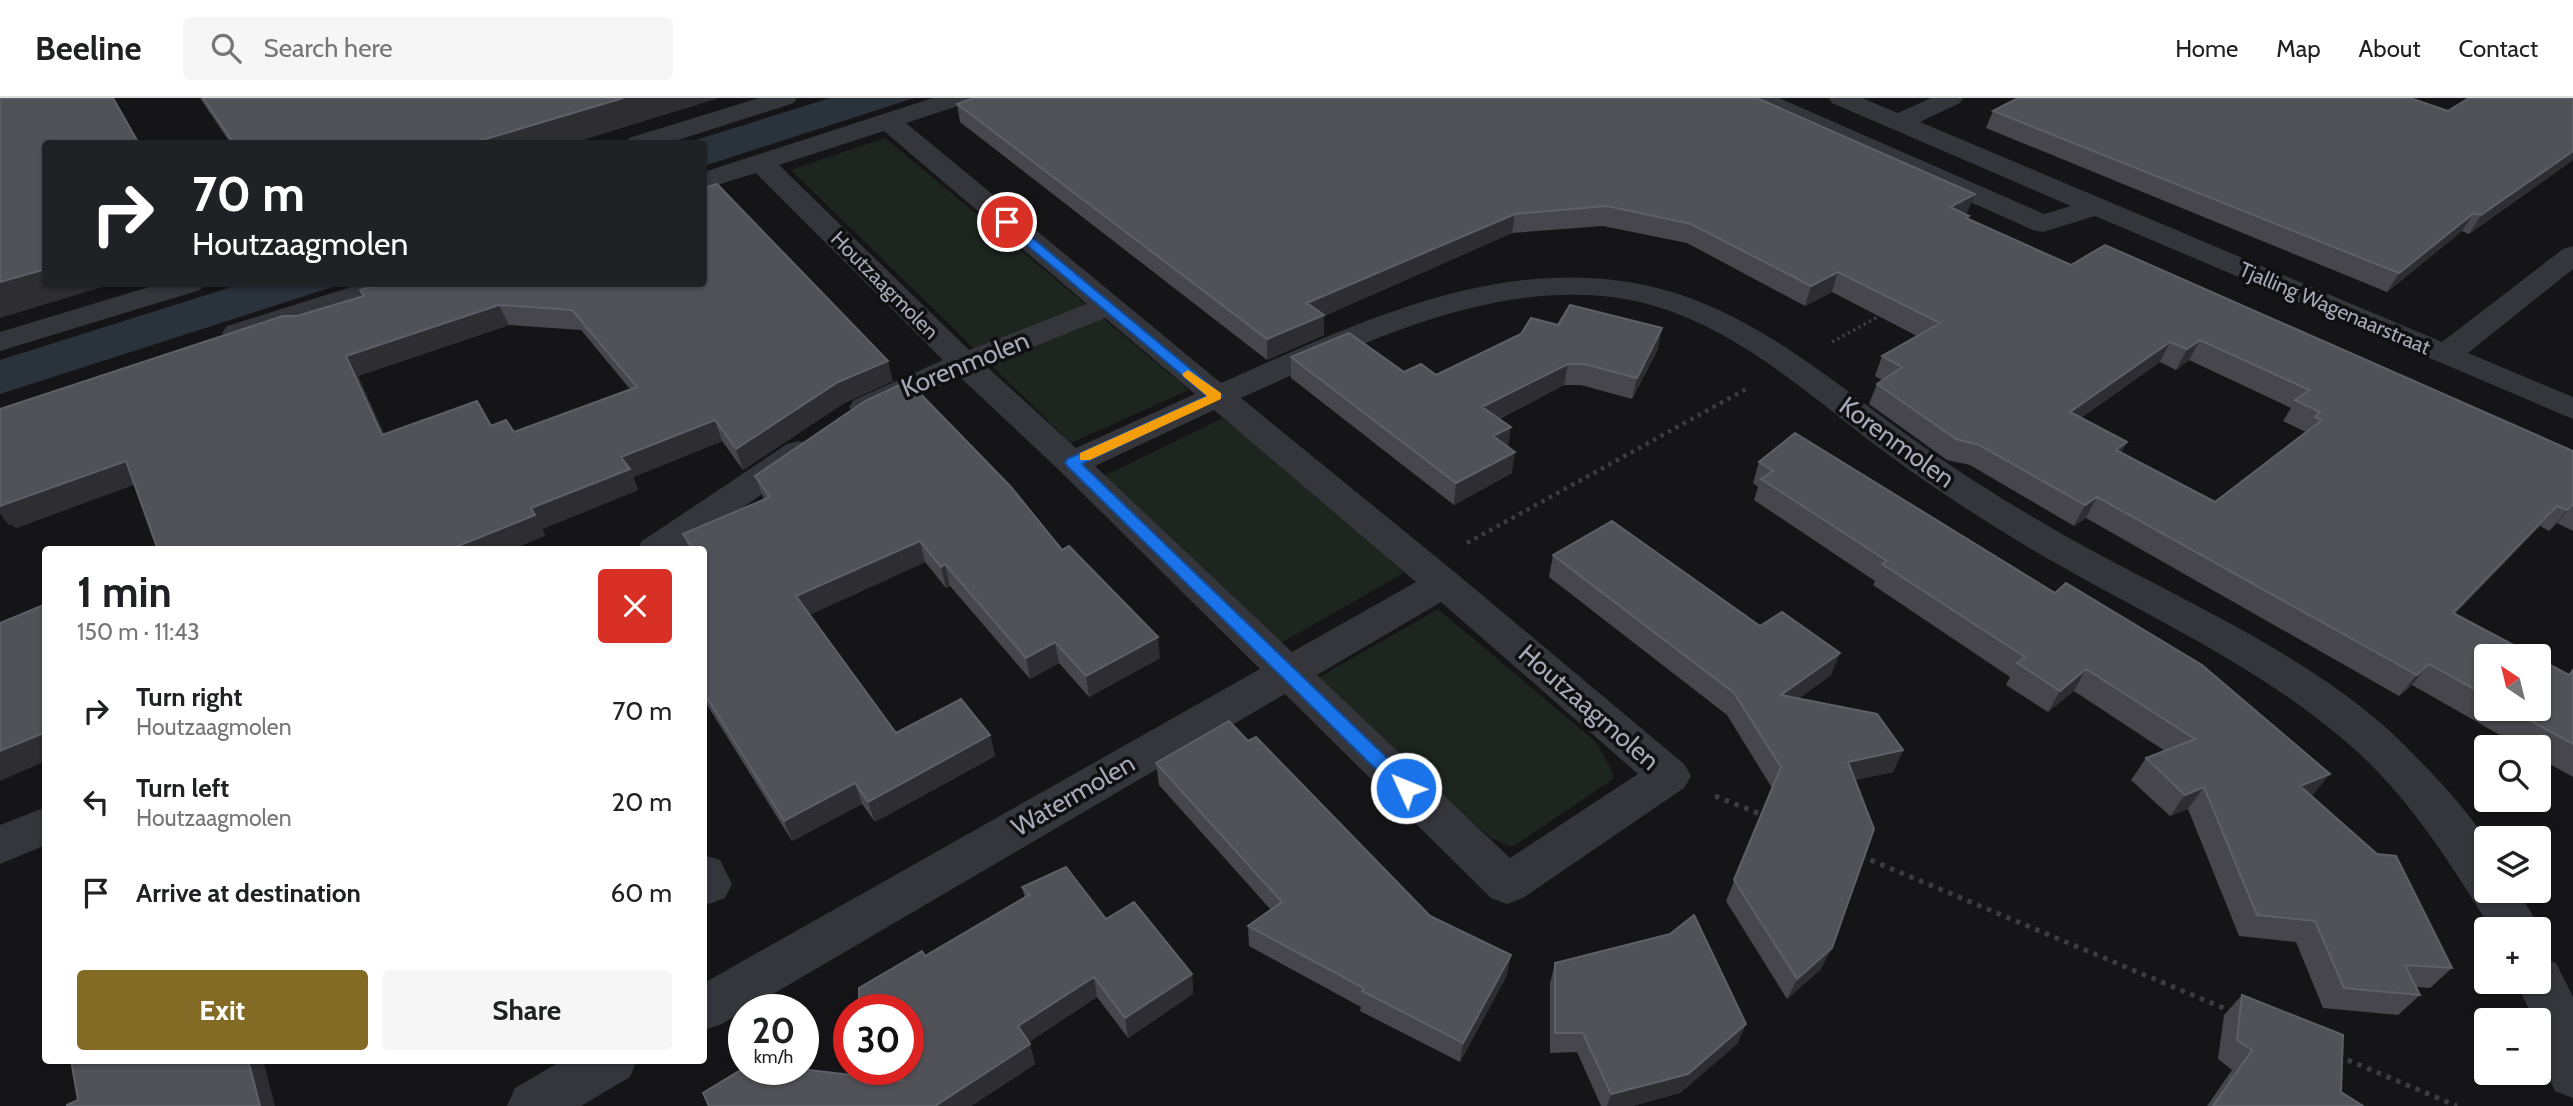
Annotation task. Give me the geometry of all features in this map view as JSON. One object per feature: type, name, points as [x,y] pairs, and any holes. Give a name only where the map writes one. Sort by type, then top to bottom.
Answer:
[{"type":"street","points":[[651,140],[785,98]]},
{"type":"street","points":[[707,180],[958,98]]},
{"type":"street","points":[[1758,98],[2043,224],[2097,206]]},
{"type":"street","name":"Tjalling Wagenaarstraat","points":[[1841,98],[2573,409]]},
{"type":"street","points":[[1900,122],[1951,98]]},
{"type":"street","name":"Houtzaagmolen","points":[[761,163],[964,363],[1072,463],[1507,884],[1669,776],[1434,575],[1106,307],[888,121]]},
{"type":"street","points":[[2445,355],[2573,255]]},
{"type":"street","points":[[0,342],[179,287]]},
{"type":"street","points":[[208,343],[381,287]]},
{"type":"street","name":"Korenmolen","points":[[1216,396],[1416,313],[1516,289],[1599,287],[1644,293],[1694,308],[1734,327],[1791,365],[1939,475],[1972,496],[2264,662],[2348,720],[2399,765],[2459,837],[2474,861]]},
{"type":"street","name":"Korenmolen","points":[[661,546],[834,427],[901,390],[1106,307]]},
{"type":"street","points":[[1072,463],[1216,396]]},
{"type":"street","name":"Watermolen","points":[[707,1006],[1285,672],[1434,575]]},
{"type":"street","points":[[0,845],[42,827]]},
{"type":"street","points":[[2546,994],[2567,1038],[2573,1074]]},
{"type":"street","points":[[533,1106],[605,1064]]},
{"type":"path","points":[[1434,575],[1887,311]]},
{"type":"path","points":[[1669,776],[1771,819]]},
{"type":"path","points":[[1847,851],[2241,1016]]},
{"type":"path","points":[[2330,1053],[2458,1106]]},
{"type":"shaded area","points":[[830,98],[914,98],[707,165],[707,140],[696,140]]},
{"type":"shaded area","points":[[885,138],[1189,390],[1071,443],[791,170]]},
{"type":"shaded area","points":[[231,287],[333,287],[0,394],[0,360]]},
{"type":"shaded area","points":[[1223,418],[1361,531],[1404,573],[1279,644],[1104,476]]},
{"type":"shaded area","points":[[1438,609],[1596,742],[1613,773],[1613,779],[1514,846],[1491,838],[1389,749],[1316,679]]},
{"type":"building","points":[[0,98],[113,98],[137,140],[42,140],[42,270],[0,282]]},
{"type":"building","points":[[203,98],[623,98],[482,140],[231,140]]},
{"type":"building","points":[[974,98],[1757,98],[1975,194],[1950,207],[1969,216],[1966,218],[2071,265],[2105,245],[2573,451],[2573,504],[2567,510],[2557,506],[2453,613],[2511,644],[2474,644],[2474,689],[2429,664],[2417,675],[2097,497],[2085,505],[1979,445],[1956,439],[1877,384],[1902,367],[1882,356],[1940,323],[1838,272],[1811,286],[1691,224],[1607,206],[1515,214],[1307,303],[1324,315],[1267,339],[957,104]],"holes":[[[2200,340],[2309,390],[2295,400],[2320,412],[2315,417],[2322,420],[2215,502],[2116,450],[2127,442],[2070,412],[2170,342],[2187,349]]]},
{"type":"building","points":[[2018,98],[2410,98],[2448,111],[2469,98],[2573,98],[2573,151],[2481,215],[2474,213],[2399,273],[1993,111]]},
{"type":"building","points":[[717,184],[888,361],[838,382],[736,449],[715,420],[621,457],[630,469],[531,508],[535,515],[458,546],[157,546],[126,461],[0,506],[0,409],[283,316],[297,316],[364,296],[360,290],[371,287],[707,287],[707,187]],"holes":[[[499,305],[572,310],[637,387],[514,432],[506,420],[491,426],[477,401],[382,435],[346,356]]]},
{"type":"building","points":[[1570,305],[1662,328],[1637,378],[1584,364],[1568,364],[1482,407],[1511,427],[1493,436],[1515,452],[1456,483],[1291,357],[1349,333],[1404,372],[1421,364],[1436,375],[1521,334],[1531,318],[1558,325]]},
{"type":"building","points":[[908,381],[1011,487],[1062,550],[1069,546],[1158,637],[1086,676],[1055,642],[1026,658],[945,564],[941,567],[920,541],[796,596],[896,733],[961,699],[990,735],[868,802],[855,783],[784,821],[707,698],[707,546],[691,546],[683,534],[770,497],[755,476],[865,401]]},
{"type":"building","points":[[1795,433],[2055,593],[2066,583],[2202,665],[2330,774],[2300,786],[2377,854],[2396,856],[2452,968],[2405,965],[2420,995],[2344,988],[2315,921],[2257,915],[2204,787],[2185,795],[2146,758],[2195,739],[2086,669],[2060,691],[2017,663],[2025,657],[1882,564],[1887,561],[1761,479],[1773,471],[1759,462]]},
{"type":"building","points":[[1612,521],[1760,626],[1782,612],[1840,653],[1781,695],[1877,714],[1903,750],[1848,762],[1874,829],[1832,948],[1797,979],[1734,880],[1781,767],[1734,693],[1553,555]]},
{"type":"building","points":[[42,606],[42,734],[0,751],[0,623]]},
{"type":"building","points":[[2552,666],[2569,675],[2573,670],[2573,744],[2531,721],[2552,721]]},
{"type":"building","points":[[1229,721],[1248,741],[1256,737],[1430,916],[1511,955],[1463,1043],[1362,991],[1364,988],[1248,926],[1282,902],[1156,763]]},
{"type":"building","points":[[1066,867],[1106,919],[1134,902],[1192,974],[1125,1018],[1094,977],[1018,1026],[1030,1044],[935,1106],[709,1106],[703,1093],[728,1078],[728,1085],[819,1085],[819,1071],[833,1073],[833,1085],[924,1085],[924,994],[859,994],[859,988],[922,951],[925,956],[1029,895],[1022,887]]},
{"type":"building","points":[[1694,915],[1746,1024],[1688,1074],[1611,1094],[1583,1033],[1555,1033],[1555,963],[1670,934]]},
{"type":"building","points":[[2242,995],[2343,1035],[2341,1092],[2363,1106],[2213,1106],[2252,1050],[2237,1040]]},
{"type":"building","points":[[72,1064],[249,1064],[260,1106],[67,1106],[78,1100]]},
{"type":"slow traffic","points":[[1085,457],[1216,396],[1188,374]]},
{"type":"route","points":[[1007,222],[1216,396],[1072,463],[1406,788]]}]
